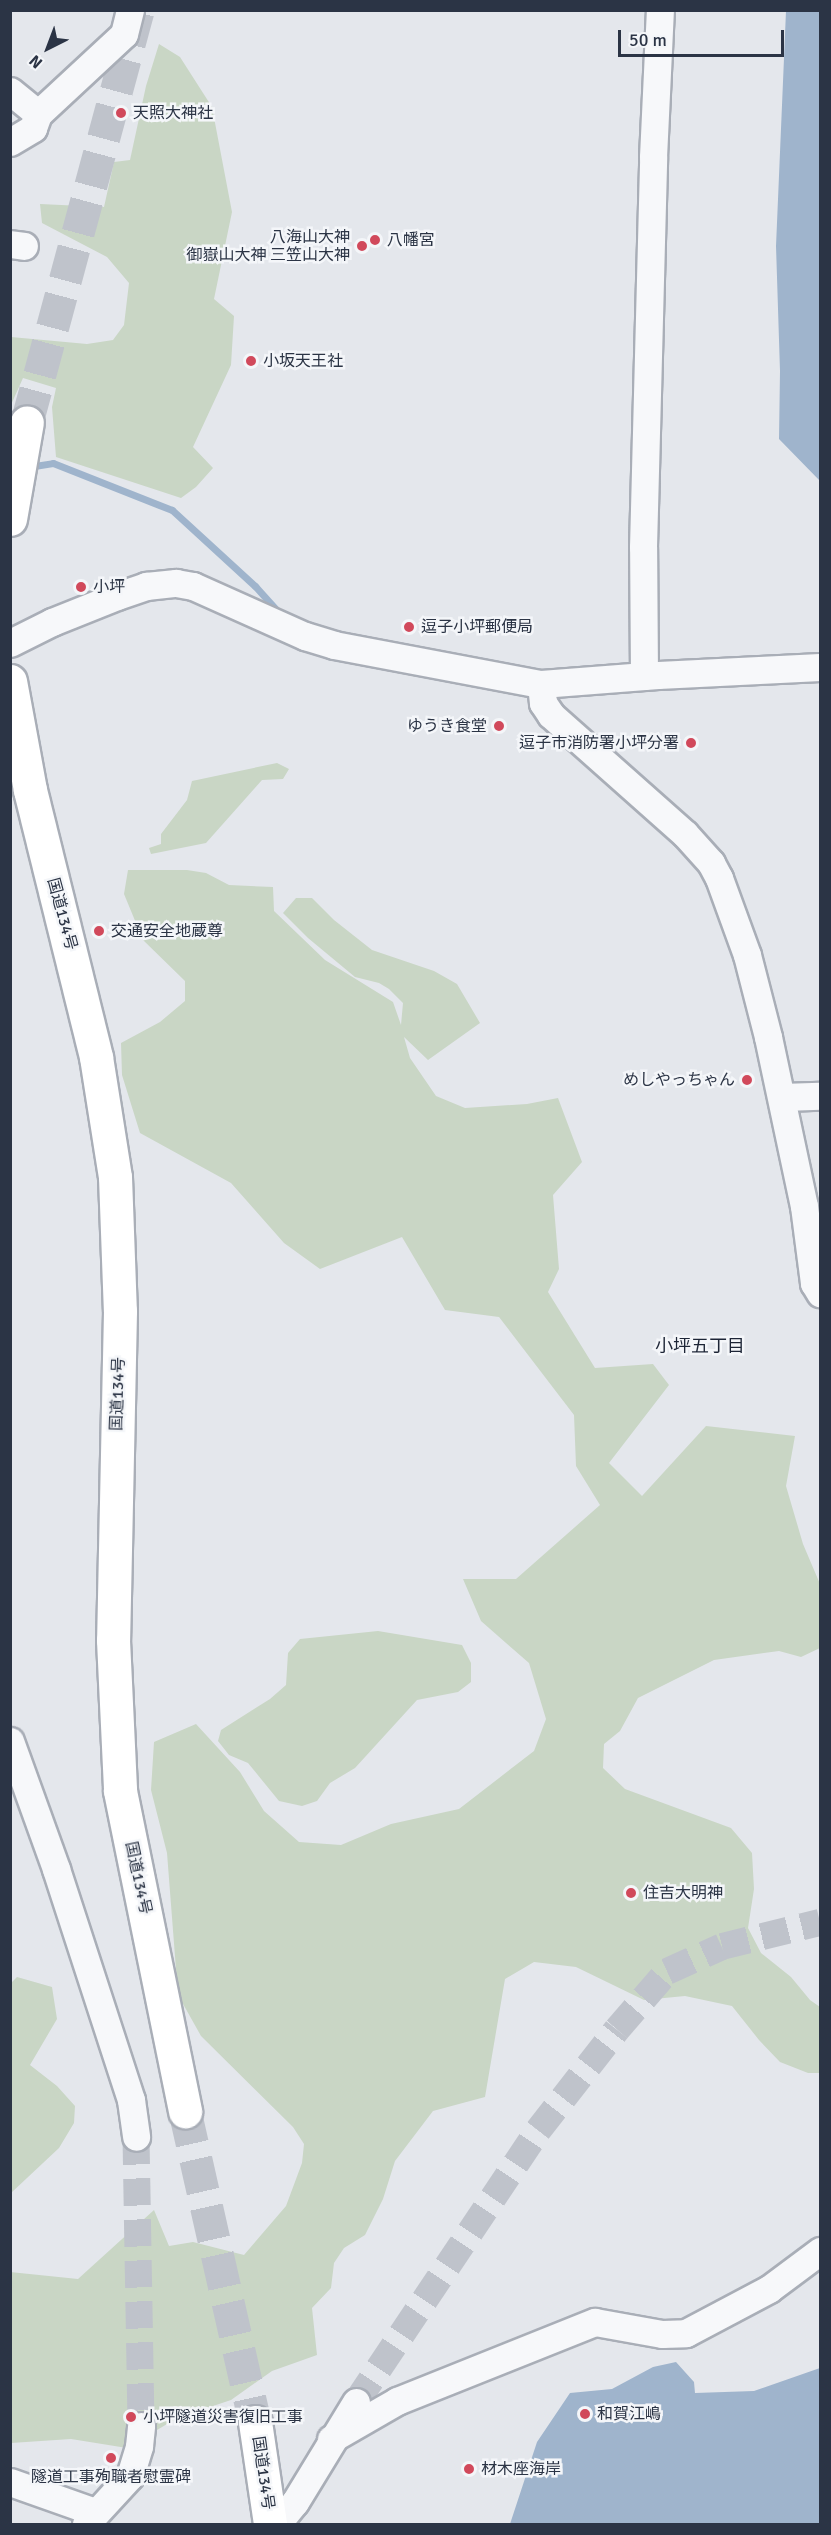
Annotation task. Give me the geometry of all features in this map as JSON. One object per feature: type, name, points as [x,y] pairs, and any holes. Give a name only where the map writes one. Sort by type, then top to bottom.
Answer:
[{"type":"highway","points":[[10,519],[27,422]]},
{"type":"highway","name":"国道134号","points":[[10,681],[20,787],[96,1057],[115,1177],[120,1311],[113,1640],[120,1791],[185,2111]]},
{"type":"highway","name":"国道134号","points":[[255,2421],[265,2476],[270,2524]]},
{"type":"street","points":[[10,142],[33,128],[38,114],[124,34],[130,10]]},
{"type":"street","points":[[644,676],[643,547],[653,157],[660,10]]},
{"type":"street","points":[[10,92],[38,114]]},
{"type":"street","points":[[10,643],[52,622],[117,596],[146,586],[176,583],[193,586],[305,636],[334,645],[541,684],[820,667]]},
{"type":"street","points":[[541,684],[543,703],[551,715],[676,826],[711,864],[747,955],[782,1097],[804,1206],[814,1283],[820,1293]]},
{"type":"street","points":[[10,706],[19,749],[20,787]]},
{"type":"street","points":[[782,1097],[820,1096]]},
{"type":"street","points":[[10,1741],[56,1869],[131,2100],[136,2137]]},
{"type":"street","points":[[331,2439],[397,2401],[595,2322],[662,2334],[686,2333],[769,2289],[820,2251]]},
{"type":"street","points":[[277,2524],[295,2502],[331,2439],[356,2402]]},
{"type":"street","points":[[10,2482],[91,2518],[130,2476],[139,2446],[141,2426]]},
{"type":"green space","points":[[159,44],[180,57],[212,107],[232,212],[214,299],[234,316],[231,365],[193,447],[213,468],[196,487],[181,498],[56,457],[52,407],[56,388],[23,378],[10,407],[11,337],[87,344],[113,340],[124,325],[129,283],[107,257],[42,223],[40,204],[104,207],[114,162],[130,160],[146,86]]},
{"type":"green space","points":[[277,763],[289,769],[283,779],[262,780],[206,843],[151,854],[149,848],[161,844],[161,834],[187,800],[192,781]]},
{"type":"green space","points":[[128,870],[187,870],[206,873],[229,885],[273,887],[274,911],[325,960],[393,1002],[401,1025],[403,1003],[389,989],[379,983],[355,977],[308,938],[283,913],[296,898],[312,898],[334,920],[372,950],[434,971],[457,984],[480,1023],[428,1060],[404,1037],[410,1058],[436,1096],[465,1108],[527,1104],[558,1098],[582,1162],[553,1195],[559,1269],[548,1292],[595,1368],[653,1364],[669,1385],[609,1463],[642,1496],[706,1426],[795,1436],[786,1486],[803,1544],[820,1584],[820,1648],[801,1657],[779,1651],[714,1660],[638,1698],[620,1731],[604,1744],[603,1768],[625,1789],[731,1828],[752,1853],[754,1889],[748,1928],[761,1953],[791,1977],[810,2000],[820,2007],[820,2073],[808,2073],[780,2062],[732,2006],[685,1996],[644,2000],[576,1967],[534,1962],[505,1979],[485,2097],[433,2111],[395,2161],[383,2199],[365,2235],[344,2248],[334,2263],[331,2288],[312,2308],[317,2355],[272,2371],[231,2400],[177,2418],[127,2448],[71,2439],[11,2443],[10,2272],[78,2279],[154,2210],[169,2246],[193,2242],[244,2255],[286,2206],[302,2163],[304,2144],[293,2127],[201,2036],[178,1995],[167,1853],[151,1790],[154,1742],[196,1724],[240,1772],[264,1811],[299,1842],[341,1845],[391,1824],[459,1809],[534,1751],[546,1719],[529,1663],[481,1621],[463,1579],[516,1579],[600,1505],[576,1466],[574,1415],[499,1317],[445,1310],[402,1237],[320,1269],[284,1243],[231,1183],[140,1133],[122,1075],[121,1043],[160,1022],[185,1001],[185,981],[143,940],[124,894]]},
{"type":"green space","points":[[378,1631],[462,1645],[471,1663],[471,1682],[458,1692],[417,1700],[355,1768],[330,1783],[317,1801],[302,1806],[279,1801],[248,1763],[229,1755],[218,1741],[221,1730],[270,1699],[286,1685],[288,1653],[300,1639]]},
{"type":"green space","points":[[17,1977],[52,1987],[57,2019],[30,2065],[57,2086],[75,2106],[74,2123],[59,2148],[11,2193],[10,1984]]},
{"type":"water","points":[[786,11],[820,11],[820,481],[779,439],[780,371],[776,246]]},
{"type":"water","points":[[676,2362],[694,2382],[695,2393],[754,2391],[820,2368],[820,2524],[510,2524],[537,2442],[570,2393],[612,2389],[653,2367]]},
{"type":"waterway","points":[[28,467],[53,463],[172,510],[255,586],[276,609]]},
{"type":"tunnel","points":[[27,422],[138,10]]},
{"type":"tunnel","points":[[356,2402],[538,2130],[617,2029],[667,1971],[722,1946],[820,1922]]},
{"type":"tunnel","points":[[185,2111],[255,2422]]},
{"type":"tunnel","points":[[136,2137],[141,2426]]},
{"type":"place","name":"天照大神社","points":[[121,113]]},
{"type":"place","name":"八幡宮","points":[[375,240]]},
{"type":"place","name":"八海山大神 御嶽山大神 三笠山大神","points":[[362,246]]},
{"type":"place","name":"小坂天王社","points":[[251,361]]},
{"type":"place","name":"小坪","points":[[81,587]]},
{"type":"place","name":"逗子小坪郵便局","points":[[409,627]]},
{"type":"place","name":"ゆうき食堂","points":[[499,726]]},
{"type":"place","name":"逗子市消防署小坪分署","points":[[691,743]]},
{"type":"place","name":"交通安全地蔵尊","points":[[99,931]]},
{"type":"place","name":"めしやっちゃん","points":[[747,1080]]},
{"type":"place","name":"住吉大明神","points":[[631,1893]]},
{"type":"place","name":"和賀江嶋","points":[[585,2414]]},
{"type":"place","name":"小坪隧道災害復旧工事","points":[[131,2417]]},
{"type":"place","name":"隧道工事殉職者慰霊碑","points":[[111,2458]]},
{"type":"place","name":"材木座海岸","points":[[469,2469]]},
{"type":"district","name":"小坪五丁目","points":[[700,1346]]}]
